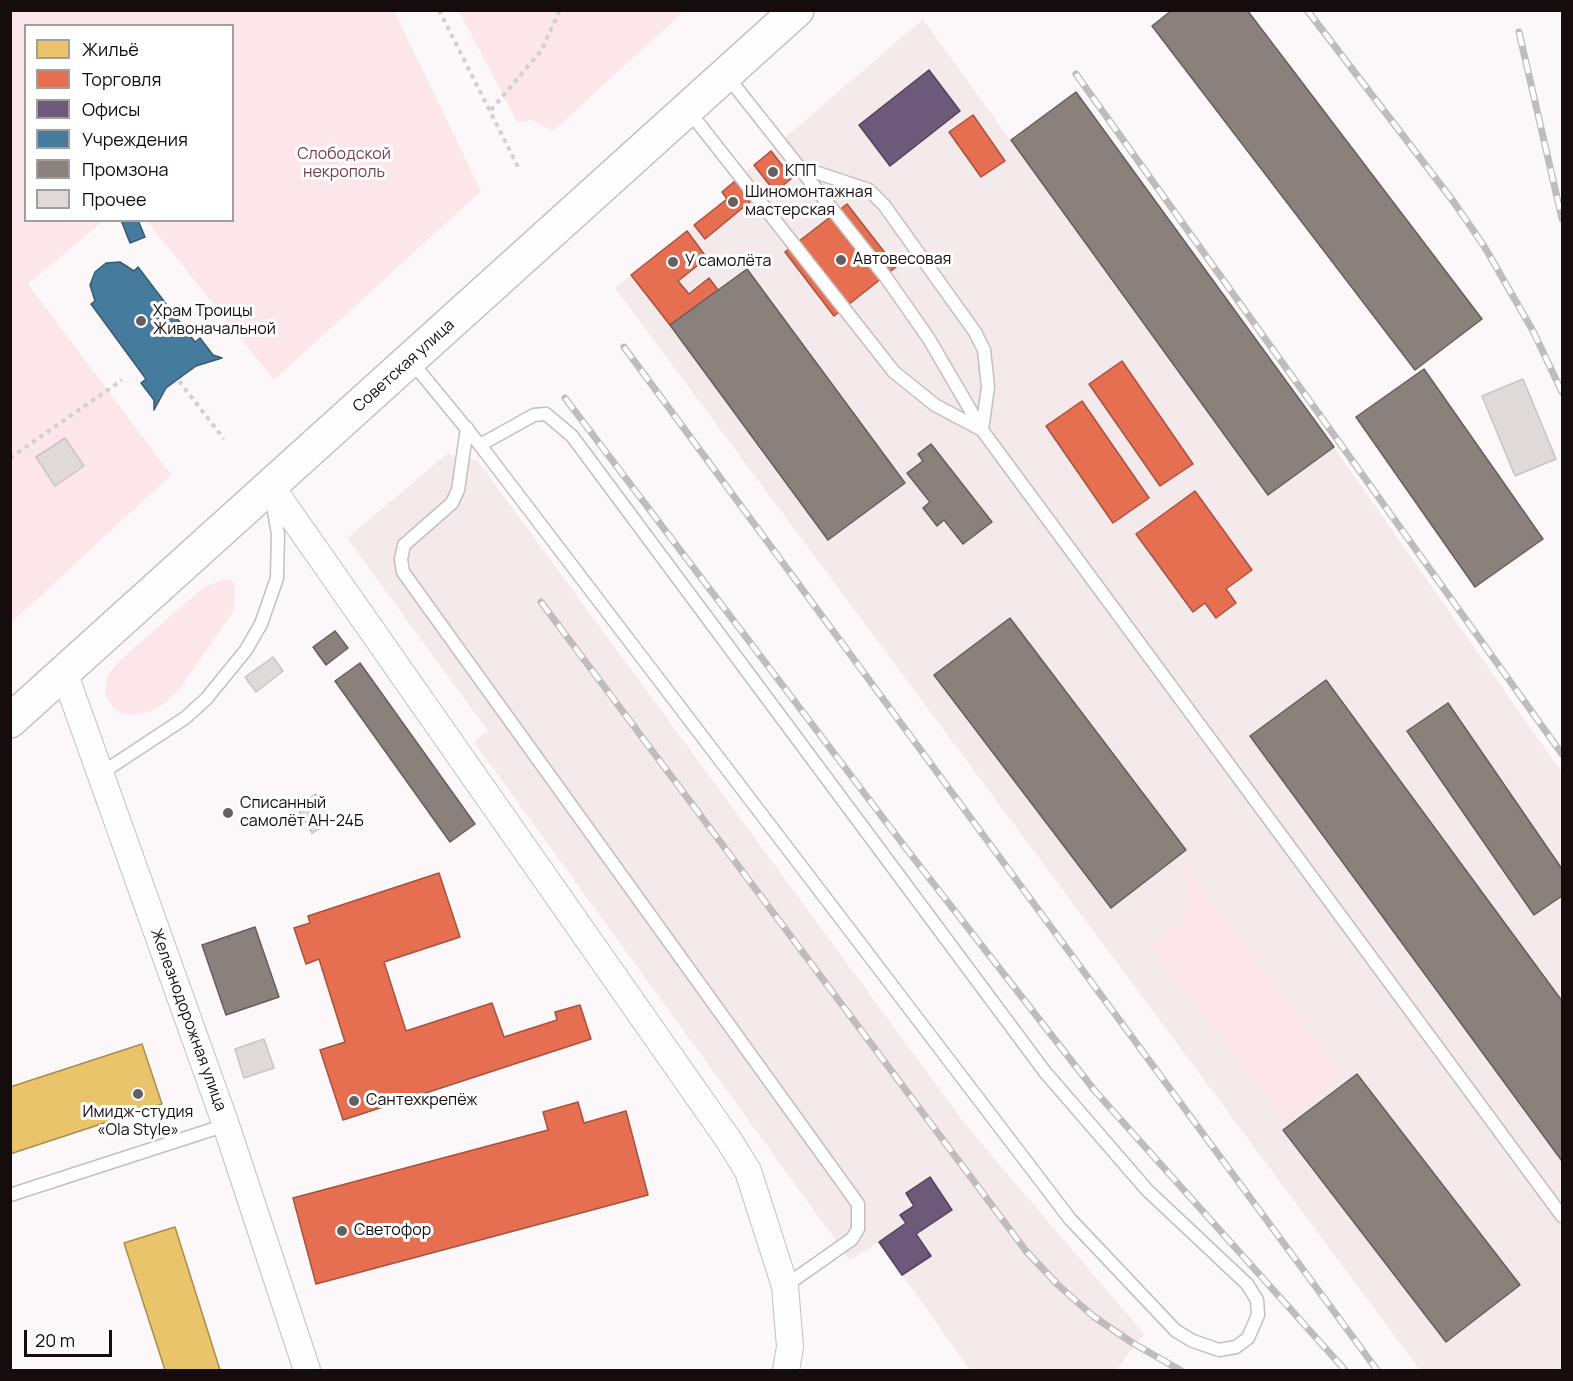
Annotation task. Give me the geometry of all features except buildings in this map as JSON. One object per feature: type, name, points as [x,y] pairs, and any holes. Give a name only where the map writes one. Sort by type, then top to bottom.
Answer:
[{"type":"main road","name":"Советская улица","points":[[10,721],[797,10]]},
{"type":"street","points":[[270,485],[728,1139],[748,1171],[785,1286],[790,1347],[786,1371]]},
{"type":"street","name":"Железнодорожная улица","points":[[64,672],[226,1125],[307,1371]]},
{"type":"lane","points":[[726,75],[905,303],[982,430],[1563,1216]]},
{"type":"lane","points":[[688,109],[894,372],[935,405],[982,430]]},
{"type":"lane","points":[[800,167],[869,190],[884,205],[975,332],[984,350],[987,369],[988,387],[982,430]]},
{"type":"lane","points":[[411,361],[467,428],[1070,1219],[1176,1331],[1193,1341],[1219,1350],[1236,1347],[1248,1338],[1258,1315],[1257,1300],[1247,1284],[1148,1190],[1045,1072],[572,436],[546,414],[534,415],[480,445]]},
{"type":"lane","points":[[467,428],[458,490],[452,502],[404,545],[401,559],[403,572],[858,1204],[858,1228],[852,1239],[785,1286]]},
{"type":"lane","points":[[99,775],[185,718],[206,699],[246,650],[265,616],[277,578],[278,534],[270,485]]},
{"type":"lane","points":[[10,1195],[226,1125]]},
{"type":"path","points":[[439,10],[518,167]]},
{"type":"path","points":[[491,110],[541,51],[560,10]]},
{"type":"path","points":[[10,458],[122,380]]},
{"type":"path","points":[[179,381],[224,439]]},
{"type":"shaded area","points":[[923,19],[1010,140],[1076,92],[1334,447],[1562,773],[1562,1370],[1420,1370],[615,288],[727,199],[722,192]]},
{"type":"shaded area","points":[[447,454],[477,460],[965,1124],[1144,1334],[1116,1370],[970,1370],[879,1242],[850,1260],[474,742],[488,731],[347,538]]},
{"type":"green space","name":"Слободской некрополь","points":[[11,11],[394,11],[481,191],[274,380],[148,222],[234,222],[234,24],[24,24],[24,222],[102,222],[28,284],[171,475],[11,623]]},
{"type":"green space","points":[[459,11],[684,11],[553,131],[532,120],[517,122]]},
{"type":"green space","points":[[225,579],[233,581],[234,610],[181,687],[164,704],[151,711],[135,715],[123,714],[113,707],[105,694],[108,675],[118,662],[204,587]]},
{"type":"green space","points":[[1183,863],[1343,1074],[1286,1120],[1149,946],[1180,922],[1187,906],[1189,888]]},
{"type":"railway","points":[[1307,10],[1453,201],[1484,246],[1533,331],[1562,392]]},
{"type":"railway","points":[[1519,32],[1562,219]]},
{"type":"railway","points":[[1076,74],[1562,754]]},
{"type":"railway","points":[[624,347],[1377,1370]]},
{"type":"railway","points":[[565,398],[905,847],[1095,1091],[1345,1370]]},
{"type":"railway","points":[[541,602],[1026,1251],[1058,1285],[1093,1316],[1131,1342],[1180,1370]]},
{"type":"place","name":"КПП","points":[[773,172]]},
{"type":"place","name":"Шиномонтажная мастерская","points":[[733,202]]},
{"type":"place","name":"Автовесовая","points":[[841,260]]},
{"type":"place","name":"У самолёта","points":[[673,262]]},
{"type":"place","name":"Храм Троицы Живоначальной","points":[[141,321]]},
{"type":"place","name":"Списанный самолёт АН-24Б","points":[[228,813]]},
{"type":"place","name":"Имидж-студия «Ola Style»","points":[[138,1094]]},
{"type":"place","name":"Сантехкрепёж","points":[[354,1101]]},
{"type":"place","name":"Светофор","points":[[342,1231]]}]
